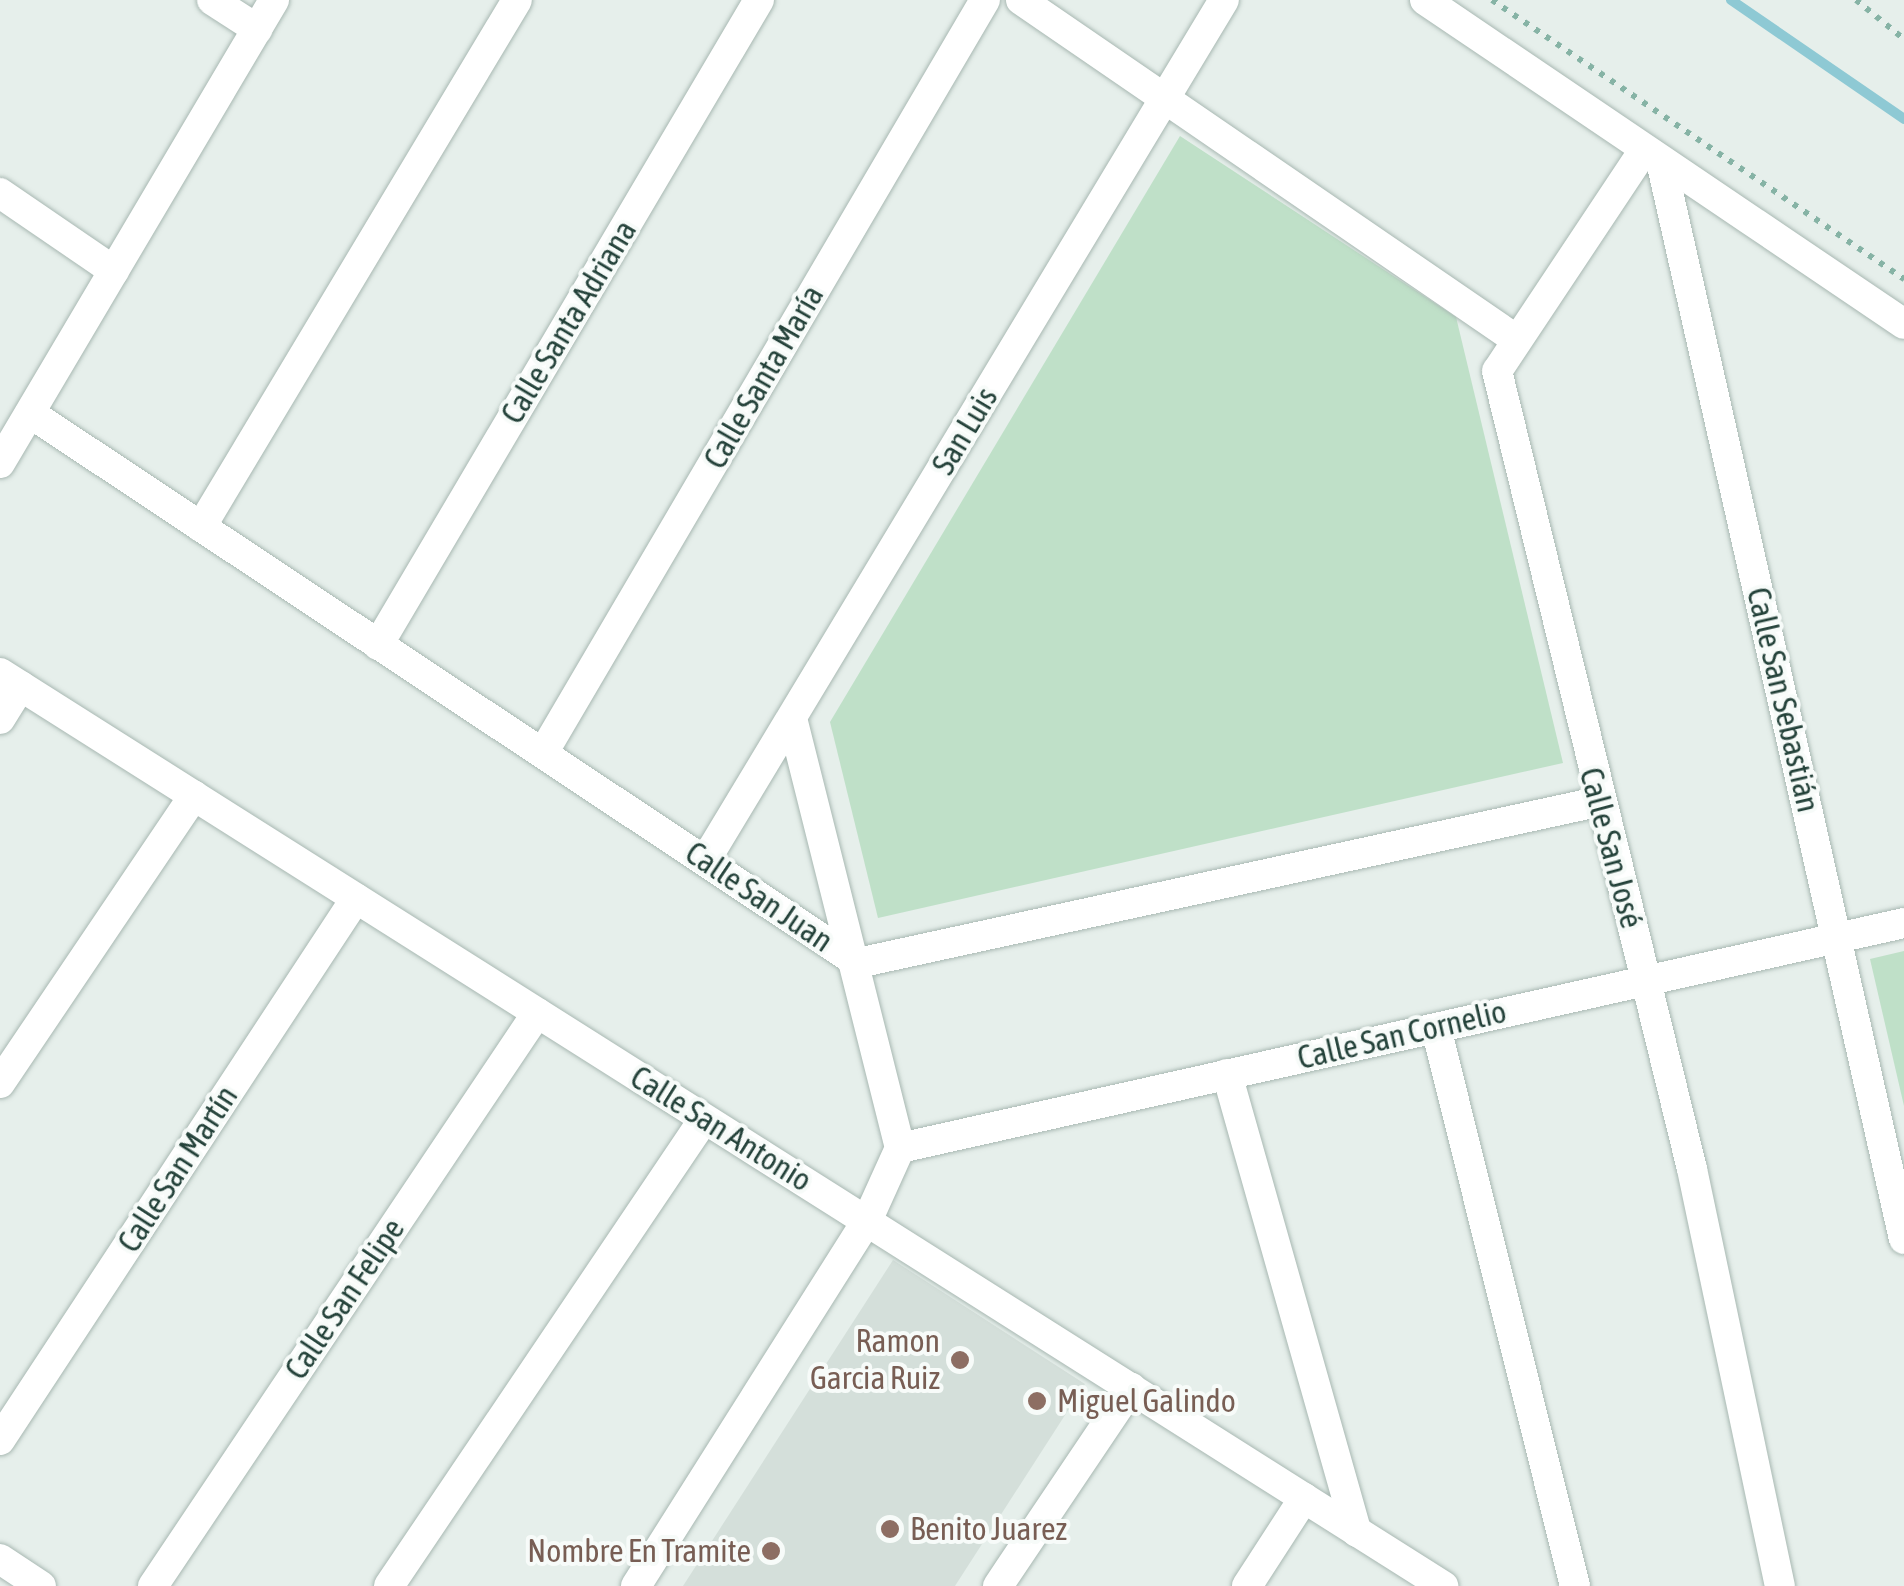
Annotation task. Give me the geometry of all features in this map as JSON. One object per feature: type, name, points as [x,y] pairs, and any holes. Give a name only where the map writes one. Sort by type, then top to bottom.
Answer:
[{"type":"street","points":[[212,0],[257,30]]},
{"type":"street","points":[[0,463],[274,0]]},
{"type":"street","points":[[201,527],[517,0]]},
{"type":"street","name":"Calle Santa Adriana","points":[[378,644],[759,0]]},
{"type":"street","name":"Calle Santa María","points":[[543,753],[985,0]]},
{"type":"street","points":[[1022,0],[1517,340]]},
{"type":"street","name":"San Luis","points":[[706,862],[1224,0]]},
{"type":"street","points":[[1426,0],[1904,324]]},
{"type":"street","name":"Calle San José","points":[[1652,155],[1497,372],[1598,802],[1646,981],[1780,1586]]},
{"type":"street","name":"Calle San Sebastián","points":[[1652,155],[1904,1239]]},
{"type":"street","points":[[0,193],[114,270]]},
{"type":"street","name":"Calle San Juan","points":[[30,414],[858,962],[1598,802]]},
{"type":"street","points":[[0,719],[11,679]]},
{"type":"street","name":"Calle San Antonio","points":[[11,679],[1443,1586]]},
{"type":"street","points":[[636,1586],[867,1221],[900,1148],[858,962],[792,718]]},
{"type":"street","points":[[0,1083],[194,795]]},
{"type":"street","name":"Calle San Martín","points":[[0,1440],[356,898]]},
{"type":"street","name":"Calle San Cornelio","points":[[900,1148],[1904,923]]},
{"type":"street","name":"Calle San Felipe","points":[[154,1586],[537,1013]]},
{"type":"street","points":[[1436,1028],[1574,1586]]},
{"type":"street","points":[[1227,1074],[1357,1532]]},
{"type":"street","points":[[389,1586],[704,1118]]},
{"type":"street","points":[[998,1586],[1131,1388]]},
{"type":"street","points":[[1246,1586],[1304,1498]]},
{"type":"street","points":[[0,1559],[42,1586]]},
{"type":"path","points":[[1492,0],[1904,279]]},
{"type":"path","points":[[1856,0],[1904,40]]},
{"type":"shaded area","points":[[893,1260],[1085,1384],[955,1586],[683,1586]]},
{"type":"green space","points":[[1180,136],[1456,317],[1563,763],[878,918],[830,722]]},
{"type":"green space","points":[[1904,951],[1904,1106],[1870,959]]},
{"type":"waterway","points":[[1731,0],[1904,119]]},
{"type":"place","name":"Ramon Garcia Ruiz","points":[[960,1360]]},
{"type":"place","name":"Miguel Galindo","points":[[1037,1401]]},
{"type":"place","name":"Benito Juarez","points":[[890,1529]]},
{"type":"place","name":"Nombre En Tramite","points":[[771,1551]]}]
